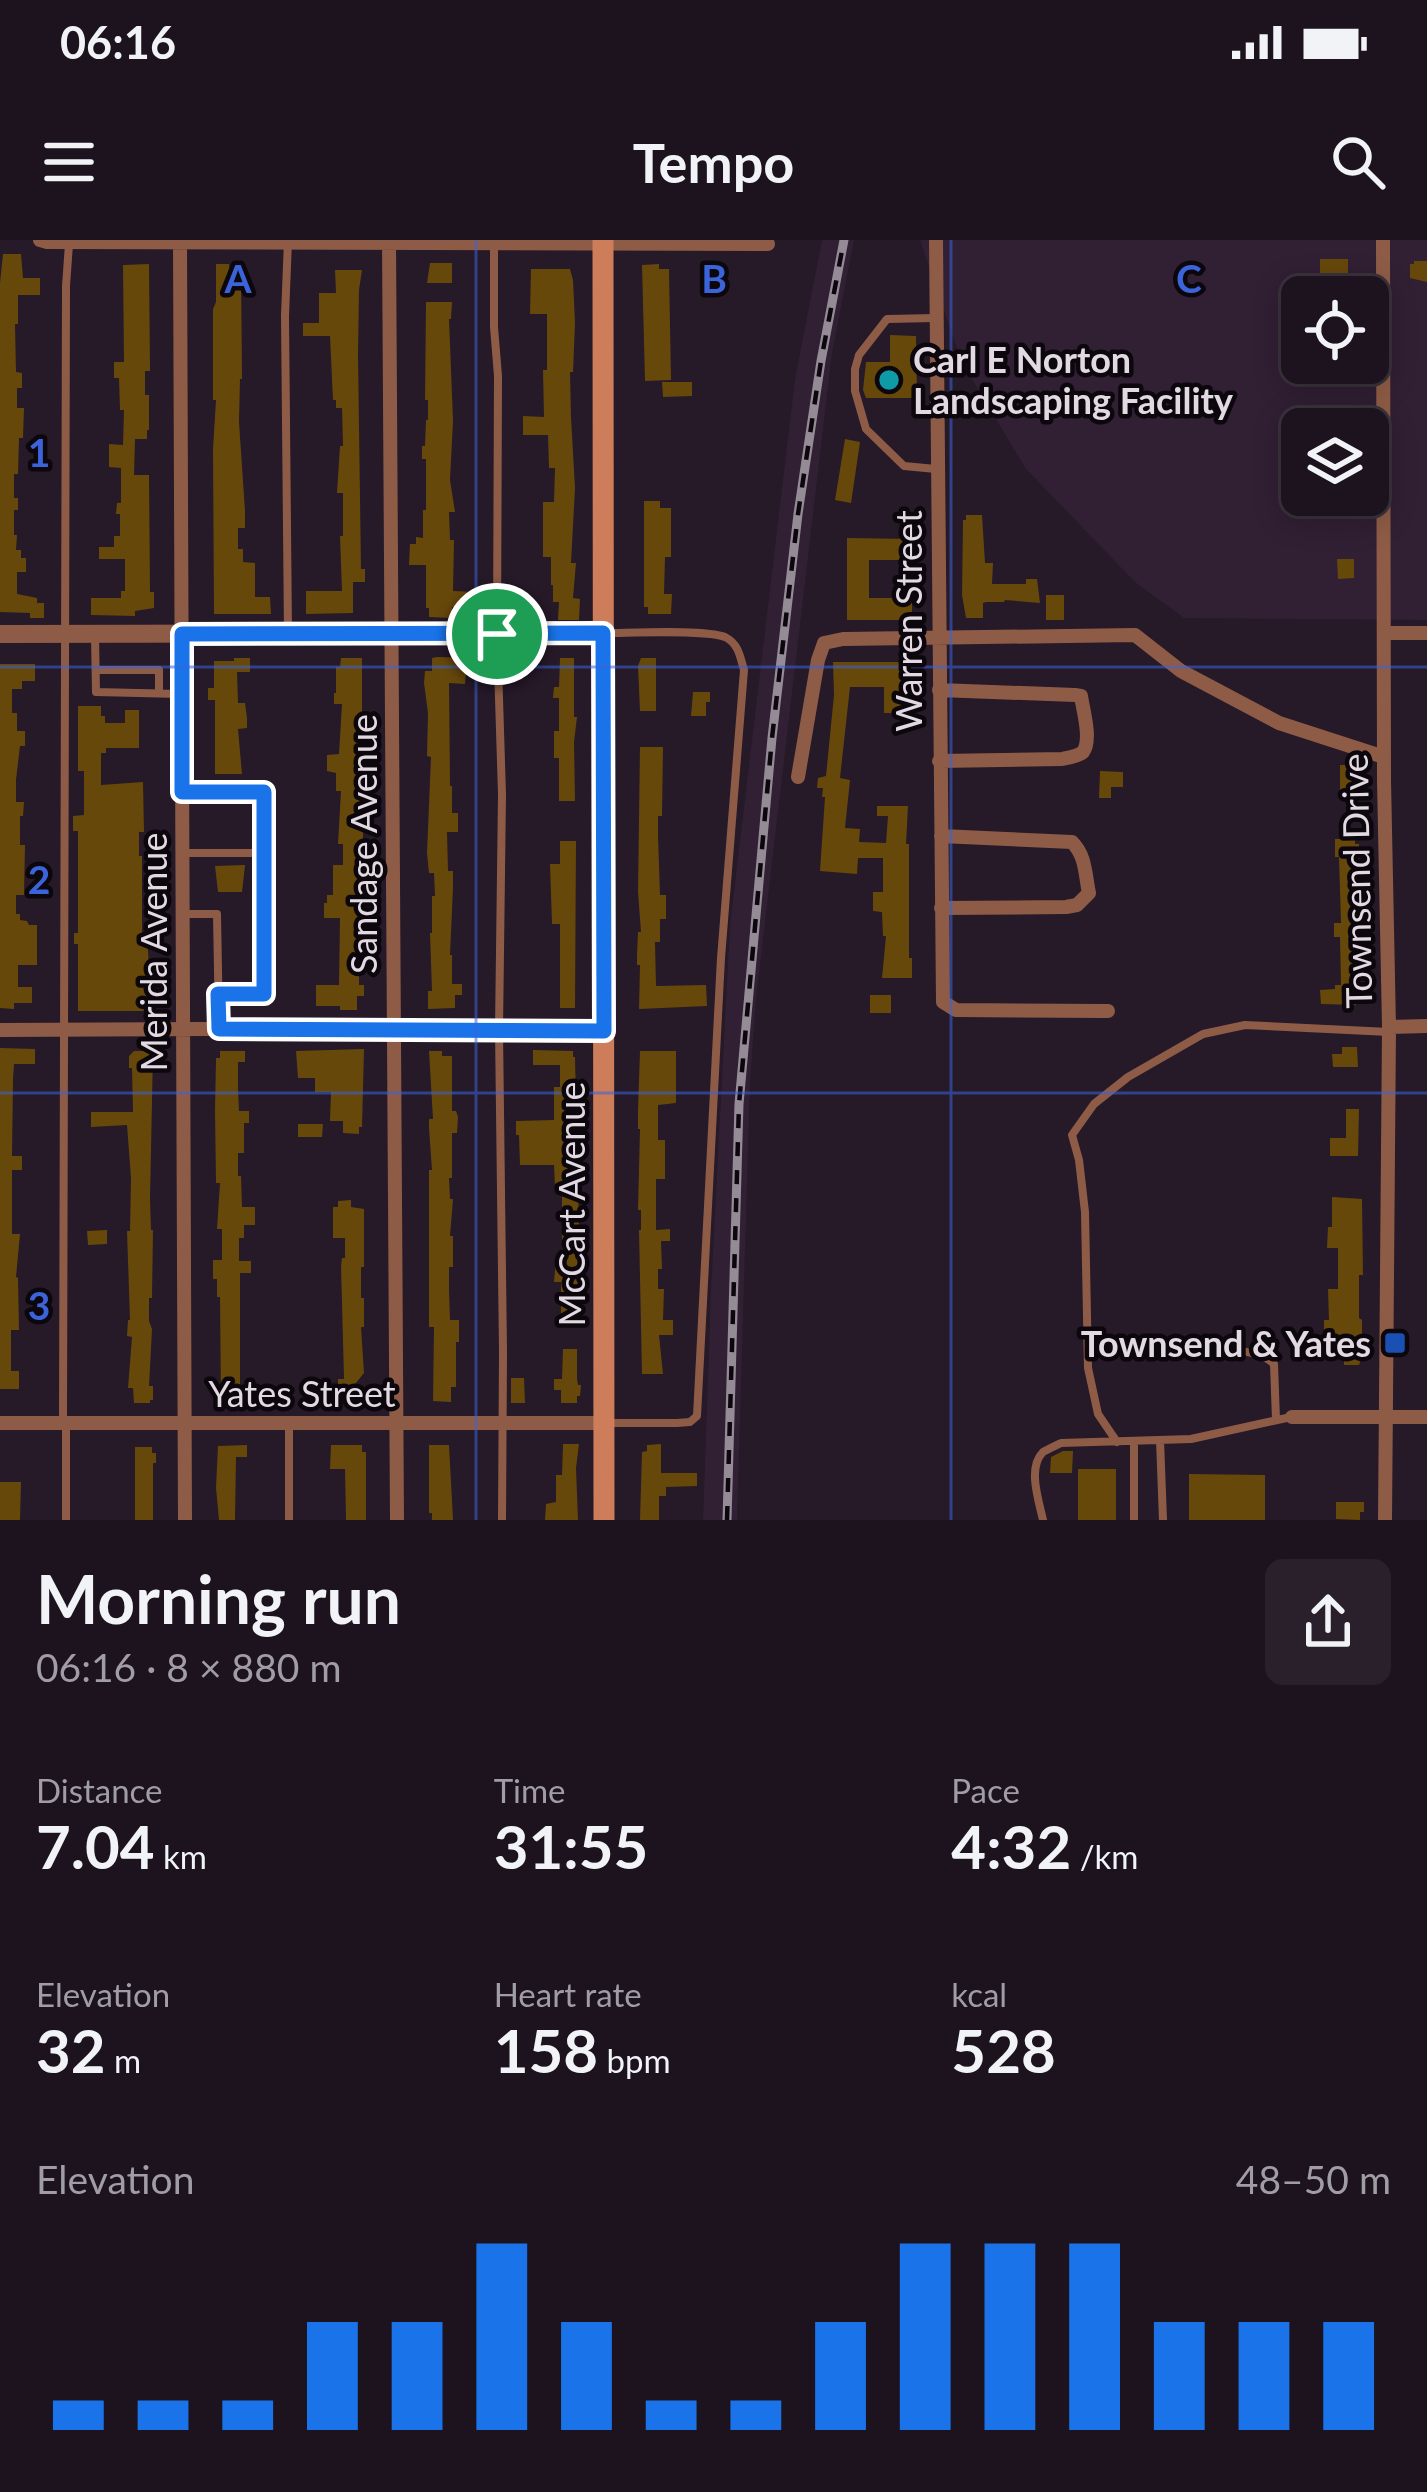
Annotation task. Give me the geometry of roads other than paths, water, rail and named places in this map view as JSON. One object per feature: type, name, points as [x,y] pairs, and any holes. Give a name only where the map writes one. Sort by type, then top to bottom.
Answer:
[{"type":"main road","name":"McCart Avenue","points":[[603,242],[604,1520]]},
{"type":"street","points":[[40,240],[768,244]]},
{"type":"street","name":"Warren Street","points":[[936,240],[943,1002],[956,1010],[1108,1012]]},
{"type":"street","name":"Townsend Drive","points":[[1383,240],[1384,276]]},
{"type":"street","name":"Merida Avenue","points":[[180,241],[185,1520]]},
{"type":"street","name":"Sandage Avenue","points":[[388,241],[397,1520]]},
{"type":"street","name":"Townsend Drive","points":[[1385,384],[1389,1029],[1385,1520]]},
{"type":"street","points":[[0,634],[603,633]]},
{"type":"street","points":[[1384,633],[1427,633]]},
{"type":"street","points":[[798,776],[818,660],[824,643],[843,639],[1135,635],[1181,671],[1279,723],[1384,757]]},
{"type":"street","points":[[939,690],[1075,694],[1081,696],[1086,734],[1084,751],[1062,759],[939,761]]},
{"type":"street","points":[[941,836],[1072,842],[1085,862],[1089,893],[1077,905],[1066,907],[941,908]]},
{"type":"street","points":[[1389,1029],[1427,1026]]},
{"type":"street","points":[[0,1030],[604,1031]]},
{"type":"street","points":[[1292,1417],[1427,1417]]},
{"type":"street","name":"Yates Street","points":[[0,1423],[604,1423]]},
{"type":"lane","points":[[66,241],[66,1520]]},
{"type":"lane","points":[[288,241],[288,635]]},
{"type":"lane","points":[[494,242],[502,794],[502,1520]]},
{"type":"lane","points":[[936,318],[886,319],[859,355],[855,391],[866,429],[904,466],[937,469]]},
{"type":"lane","points":[[603,633],[728,638],[739,650],[744,670],[721,958],[697,1416],[677,1424],[604,1423]]},
{"type":"lane","points":[[95,634],[96,692],[182,694]]},
{"type":"lane","points":[[95,670],[159,670],[159,692]]},
{"type":"lane","points":[[182,792],[264,792],[264,994],[218,994]]},
{"type":"lane","points":[[182,853],[264,853]]},
{"type":"lane","points":[[183,914],[217,914],[219,1029]]},
{"type":"lane","points":[[1118,1442],[1098,1414],[1088,1368],[1084,1212],[1072,1135],[1075,1128],[1094,1104],[1127,1077],[1203,1034],[1245,1025],[1389,1029]]},
{"type":"lane","points":[[1189,1352],[1264,1355],[1274,1364],[1276,1420]]},
{"type":"lane","points":[[1043,1520],[1036,1465],[1044,1451],[1061,1443],[1191,1439],[1292,1417]]},
{"type":"lane","points":[[289,1423],[289,1520]]},
{"type":"lane","points":[[1160,1440],[1163,1520]]},
{"type":"lane","points":[[1134,1441],[1134,1520]]},
{"type":"railway","points":[[727,1520],[739,1104],[772,738],[798,514],[844,240]]},
{"type":"place","name":"Carl E Norton Landscaping Facility","points":[[889,380]]},
{"type":"place","name":"Townsend & Yates","points":[[1395,1343]]}]
